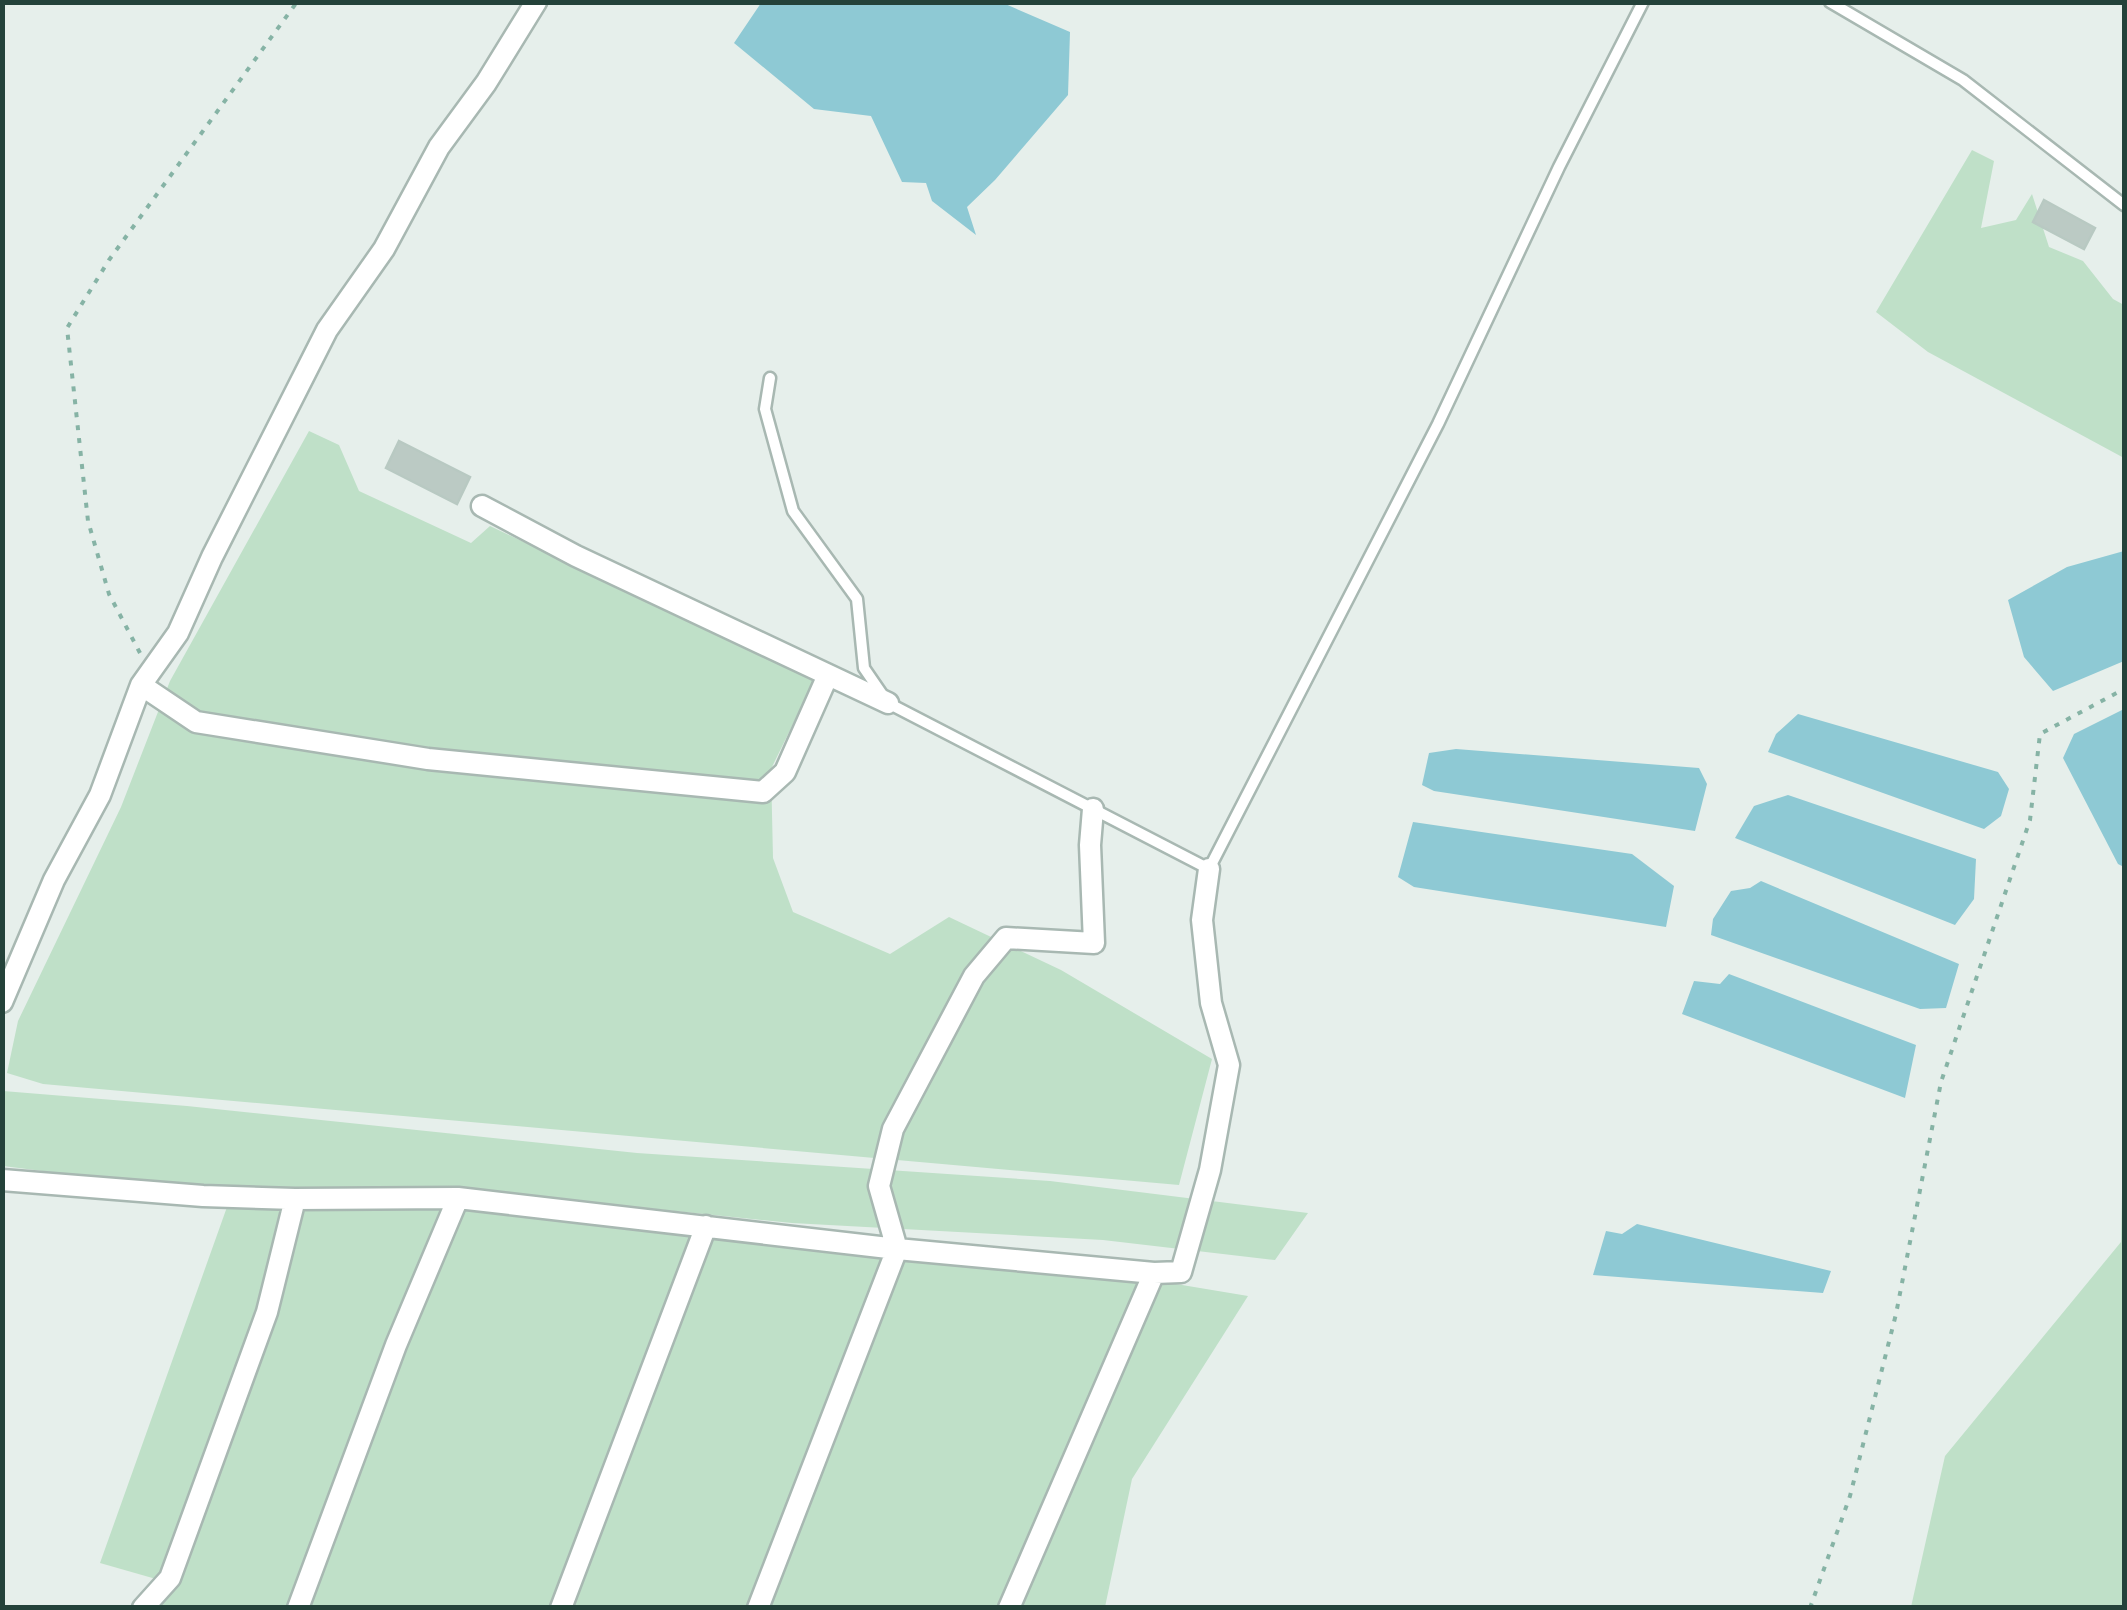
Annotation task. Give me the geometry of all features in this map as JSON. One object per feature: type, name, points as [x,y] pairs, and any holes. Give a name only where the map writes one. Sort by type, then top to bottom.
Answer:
[{"type":"street","points":[[2,1002],[54,880],[100,795],[141,685],[178,632],[212,556],[327,330],[384,249],[439,147],[536,2]]},
{"type":"street","points":[[482,506],[576,556],[888,703]]},
{"type":"street","points":[[141,685],[196,722],[428,759],[763,792],[785,772],[828,675]]},
{"type":"street","points":[[758,1608],[898,1249],[878,1186],[893,1129],[974,976],[1006,938],[1094,943],[1092,809]]},
{"type":"street","points":[[2,1180],[295,1199],[458,1198],[898,1249],[1154,1273],[1181,1272],[1210,1170],[1229,1065],[1211,1003],[1202,920],[1209,869]]},
{"type":"street","points":[[298,1608],[396,1345],[458,1198]]},
{"type":"street","points":[[143,1608],[170,1578],[267,1312],[295,1199]]},
{"type":"street","points":[[560,1608],[706,1226]]},
{"type":"street","points":[[1009,1608],[1154,1273]]},
{"type":"lane","points":[[770,378],[765,409],[794,511],[857,599],[864,668],[888,703],[1209,869],[1438,424],[1642,2]]},
{"type":"lane","points":[[1830,2],[1963,80],[2124,205]]},
{"type":"path","points":[[141,685],[140,650],[109,594],[88,521],[67,328],[109,260],[296,2]]},
{"type":"path","points":[[1810,1608],[1850,1496],[1887,1350],[1941,1082],[2030,820],[2040,734],[2124,690]]},
{"type":"green space","points":[[1972,150],[1994,161],[1981,228],[2016,220],[2032,194],[2049,247],[2083,261],[2113,299],[2124,305],[2124,458],[1928,352],[1876,312]]},
{"type":"green space","points":[[309,431],[339,445],[359,491],[471,543],[490,526],[815,679],[771,769],[773,858],[793,912],[890,954],[949,917],[1061,970],[1212,1059],[1179,1185],[43,1084],[7,1073],[18,1021],[121,807],[170,681]]},
{"type":"green space","points":[[3,1091],[637,1153],[1050,1181],[1308,1213],[1275,1260],[1103,1240],[792,1223],[490,1192],[217,1193],[3,1166]]},
{"type":"green space","points":[[2124,1094],[2124,1607],[1911,1607],[1945,1456],[2121,1242]]},
{"type":"green space","points":[[449,1202],[1140,1278],[1248,1296],[1132,1479],[1105,1607],[160,1608],[177,1585],[100,1563],[227,1207]]},
{"type":"water","points":[[761,3],[1003,3],[1070,32],[1068,95],[967,207],[976,235],[932,201],[926,183],[902,182],[871,116],[814,109],[734,43]]},
{"type":"water","points":[[2124,551],[2124,661],[2053,691],[2024,657],[2008,600],[2067,567]]},
{"type":"water","points":[[2124,709],[2124,867],[2118,864],[2063,758],[2074,734]]},
{"type":"water","points":[[1798,714],[1998,772],[2009,789],[2001,816],[1984,829],[1768,752],[1776,734]]},
{"type":"water","points":[[1456,749],[1699,768],[1707,784],[1695,831],[1434,791],[1422,785],[1429,753]]},
{"type":"water","points":[[1788,795],[1976,859],[1974,899],[1955,925],[1735,838],[1754,806]]},
{"type":"water","points":[[1413,822],[1632,854],[1674,886],[1666,927],[1414,887],[1398,877]]},
{"type":"water","points":[[1761,881],[1959,964],[1946,1008],[1920,1009],[1711,935],[1713,919],[1731,891],[1750,888]]},
{"type":"water","points":[[1729,974],[1916,1045],[1905,1098],[1682,1014],[1694,981],[1720,984]]},
{"type":"water","points":[[1637,1224],[1831,1271],[1823,1293],[1593,1275],[1606,1231],[1622,1234]]},
{"type":"building","points":[[2044,200],[2095,228],[2084,249],[2033,222]]},
{"type":"building","points":[[399,441],[470,477],[457,504],[386,468]]}]
